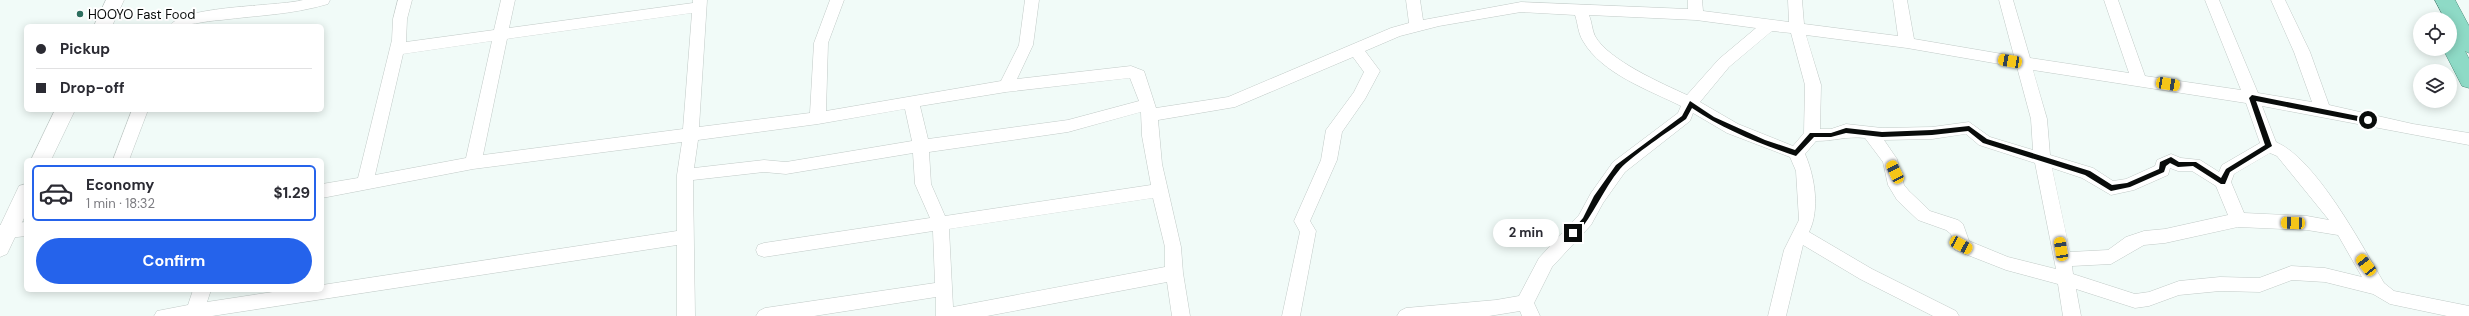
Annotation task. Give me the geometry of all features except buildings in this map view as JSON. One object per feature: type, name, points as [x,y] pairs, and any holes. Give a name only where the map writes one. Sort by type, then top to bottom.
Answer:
[{"type":"highway","points":[[2428,0],[2434,12]]},
{"type":"highway","points":[[2445,0],[2469,45]]},
{"type":"highway","points":[[2457,56],[2469,80]]},
{"type":"street","points":[[104,24],[115,0]]},
{"type":"street","points":[[178,24],[181,21],[198,16],[283,10],[323,0]]},
{"type":"street","points":[[365,182],[396,49],[400,20],[406,0]]},
{"type":"street","points":[[473,163],[508,0]]},
{"type":"street","points":[[818,118],[822,58],[821,43],[837,0]]},
{"type":"street","points":[[1006,86],[1026,45],[1032,0]]},
{"type":"street","points":[[1413,0],[1417,26]]},
{"type":"street","points":[[1695,0],[1696,15]]},
{"type":"street","points":[[1795,0],[1797,29],[1813,86],[1812,135],[1796,153]]},
{"type":"street","points":[[1900,0],[1906,43]]},
{"type":"street","points":[[2006,0],[2025,63],[2039,119],[2042,158],[2072,316]]},
{"type":"street","points":[[2112,0],[2139,80]]},
{"type":"street","points":[[2212,0],[2252,98],[2269,146],[2283,152],[2298,172],[2314,187],[2330,207],[2378,288],[2390,297],[2433,307],[2469,313]]},
{"type":"street","points":[[2278,0],[2302,52],[2323,110]]},
{"type":"street","points":[[396,49],[500,36],[700,4],[691,134],[685,175],[686,316]]},
{"type":"street","points":[[685,175],[764,166],[786,168],[921,146],[940,145],[1068,126],[1149,110],[1230,103],[1396,32],[1519,4],[1579,9],[1596,5],[1696,15],[1768,26],[1906,43],[2323,110],[2413,130],[2469,139]]},
{"type":"street","points":[[1579,9],[1583,14],[1585,33],[1592,43],[1627,70],[1690,104],[1712,118],[1763,142],[1796,153],[1804,171],[1807,220],[1792,250],[1777,316]]},
{"type":"street","points":[[1406,316],[1457,309],[1484,311],[1528,309],[1534,288],[1544,263],[1585,220],[1597,198],[1618,167],[1684,117],[1690,104],[1724,63],[1768,26]]},
{"type":"street","points":[[1291,316],[1308,231],[1302,221],[1328,160],[1334,130],[1360,95],[1372,71],[1355,49]]},
{"type":"street","points":[[324,191],[473,163],[818,118],[1006,86],[1131,72],[1139,75],[1149,110],[1150,136],[1173,248],[1174,273],[1180,316]]},
{"type":"street","points":[[912,103],[921,146],[923,184],[941,225],[943,289],[947,316],[1174,273]]},
{"type":"street","points":[[42,158],[64,112]]},
{"type":"street","points":[[121,158],[139,112]]},
{"type":"street","points":[[1812,135],[1831,135],[1846,130],[1882,134],[1932,133],[1969,128],[1985,141],[2087,173],[2111,188],[2128,185],[2162,170],[2163,164],[2171,160],[2178,165],[2194,164],[2223,182],[2238,220]]},
{"type":"street","points":[[1869,132],[1888,158],[1895,172],[1896,185],[1903,196],[1922,215],[1954,226],[1962,237],[1961,245],[2006,263],[2065,278],[2135,300],[2149,299],[2178,288],[2220,284],[2260,285],[2291,273],[2325,275],[2378,288]]},
{"type":"street","points":[[2223,182],[2228,170],[2269,146]]},
{"type":"street","points":[[764,250],[941,225],[1160,190]]},
{"type":"street","points":[[8,235],[24,197]]},
{"type":"street","points":[[2062,260],[2111,257],[2132,242],[2144,238],[2165,236],[2238,220],[2307,223],[2343,229]]},
{"type":"street","points":[[1800,235],[1866,274],[1950,316]]},
{"type":"street","points":[[164,316],[685,237]]},
{"type":"street","points":[[765,316],[943,289]]},
{"type":"street","points":[[191,313],[201,292]]},
{"type":"street","points":[[2416,316],[2433,307]]},
{"type":"place","name":"HOOYO Fast Food","points":[[80,14]]},
{"type":"route","points":[[1573,233],[1585,220],[1610,177],[1618,167],[1684,117],[1690,104],[1712,118],[1763,142],[1796,153],[1801,145],[1812,135],[1831,135],[1835,132],[1846,130],[1882,134],[1900,132],[1932,133],[1969,128],[1985,141],[2087,173],[2111,188],[2128,185],[2162,170],[2163,164],[2171,160],[2178,165],[2194,164],[2223,182],[2228,170],[2269,146],[2252,98],[2323,110],[2368,120]]}]
